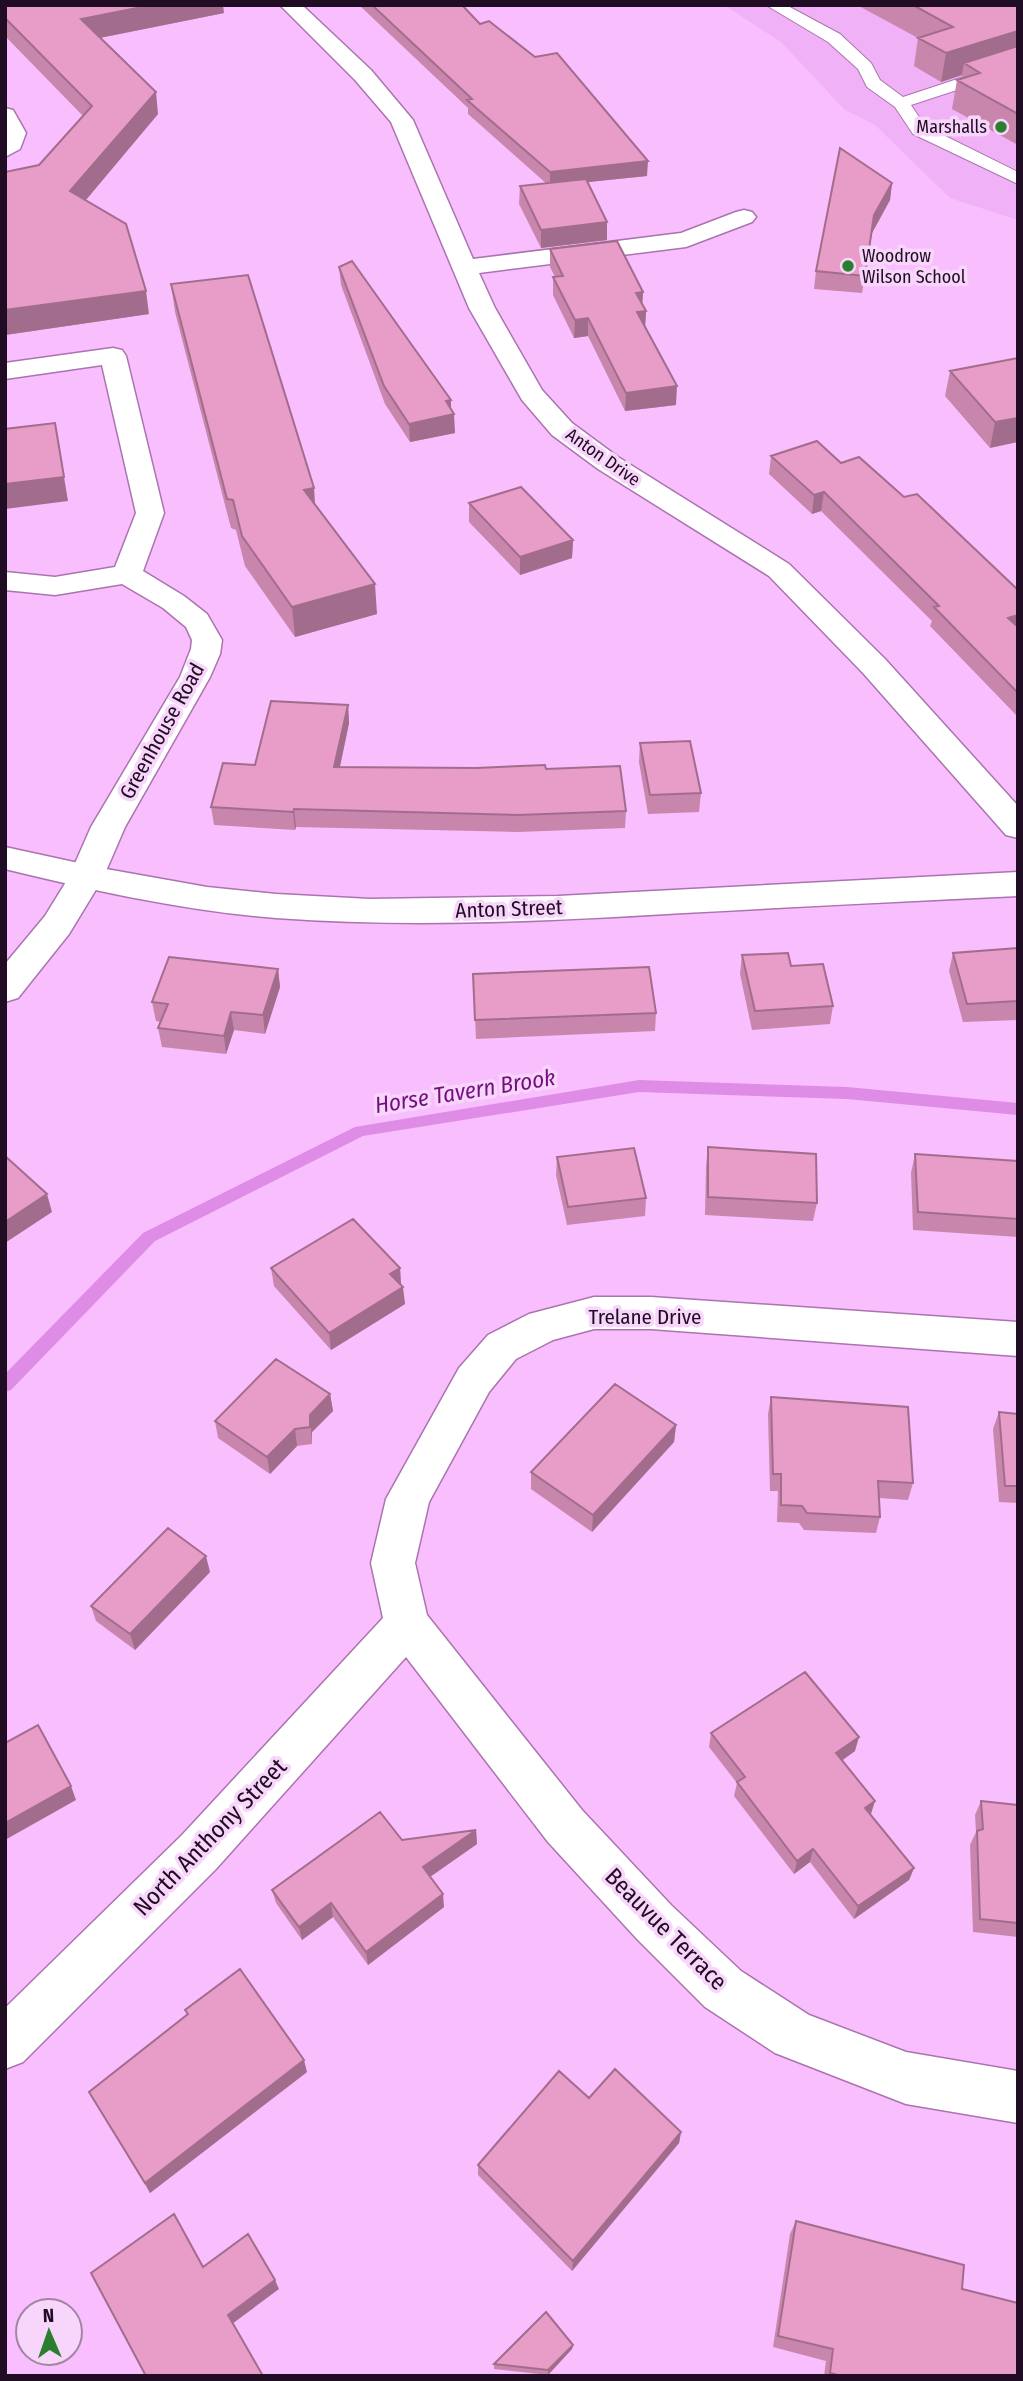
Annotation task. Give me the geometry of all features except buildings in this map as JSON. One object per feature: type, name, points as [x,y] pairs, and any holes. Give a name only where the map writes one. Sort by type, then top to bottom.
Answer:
[{"type":"street","name":"Anton Drive","points":[[289,5],[363,75],[402,120],[482,308],[503,350],[531,394],[562,429],[608,463],[779,570],[874,666],[1018,827]]},
{"type":"street","points":[[5,115],[15,133],[12,144],[5,150]]},
{"type":"street","points":[[466,267],[686,240],[744,217]]},
{"type":"street","points":[[5,371],[113,356],[149,513],[127,574],[55,586],[5,581]]},
{"type":"street","name":"Greenhouse Road","points":[[5,989],[57,925],[86,878],[108,827],[195,677],[207,641],[198,622],[165,596],[127,574]]},
{"type":"street","name":"Anton Street","points":[[5,858],[86,878],[185,896],[275,906],[369,911],[469,912],[1018,884]]},
{"type":"street","name":"Trelane Drive","points":[[407,1624],[393,1563],[408,1499],[474,1380],[502,1347],[543,1326],[594,1313],[651,1313],[1018,1339]]},
{"type":"street","name":"North Anthony Street","points":[[5,2044],[200,1852],[407,1624]]},
{"type":"street","name":"Beauvue Terrace","points":[[407,1624],[565,1826],[653,1922],[723,1989],[793,2035],[905,2078],[979,2093],[1018,2097]]},
{"type":"lane","points":[[774,5],[834,38],[864,67],[873,83],[901,103],[919,130],[1018,179]]},
{"type":"lane","points":[[901,103],[1018,64]]},
{"type":"shaded area","points":[[724,5],[1018,5],[1018,76],[912,111],[1018,77],[1018,220],[950,198],[875,125],[845,110],[781,42]]},
{"type":"waterway","name":"Horse Tavern Brook","points":[[5,1385],[149,1237],[360,1131],[639,1086],[847,1093],[1018,1109]]},
{"type":"place","name":"Marshalls","points":[[1001,127]]},
{"type":"place","name":"Woodrow Wilson School","points":[[848,266]]}]
